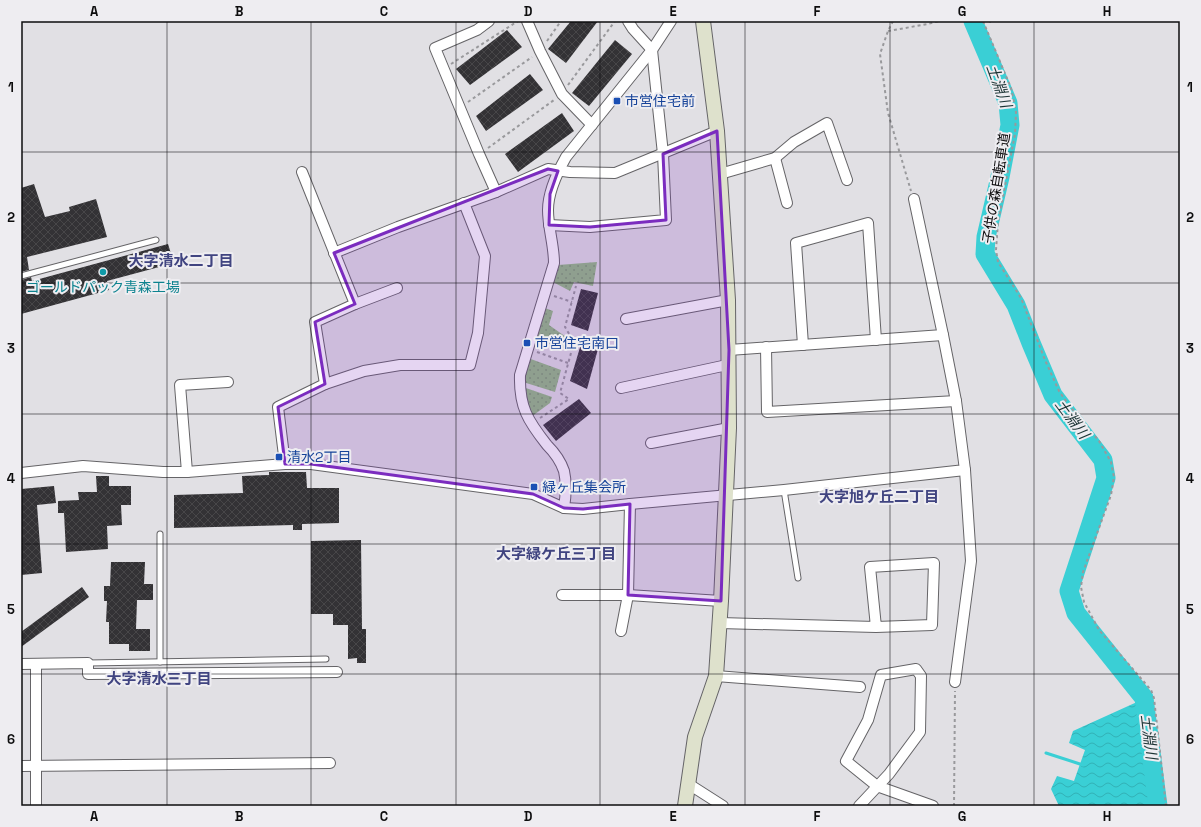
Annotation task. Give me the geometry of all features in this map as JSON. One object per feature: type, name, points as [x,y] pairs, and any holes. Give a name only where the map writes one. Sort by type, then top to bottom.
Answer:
[{"type":"street","points":[[489,21],[477,30],[435,48],[459,108],[496,192]]},
{"type":"street","points":[[527,21],[540,51],[562,94],[592,125]]},
{"type":"street","points":[[549,225],[590,227],[666,220],[663,154],[652,50],[633,29],[628,21]]},
{"type":"street","points":[[564,508],[566,487],[563,469],[554,452],[531,425],[523,406],[519,390],[520,375],[554,263],[554,252],[549,225],[548,209],[550,194],[558,171],[566,157],[652,50],[671,21]]},
{"type":"street","points":[[685,806],[687,783],[695,737],[716,676],[720,623],[729,428],[727,365],[729,350],[728,300],[720,174],[717,131],[703,21]]},
{"type":"street","points":[[720,174],[775,158],[794,142],[827,123],[848,180]]},
{"type":"street","points":[[334,253],[398,227],[496,192],[548,169],[570,172],[615,173],[717,131]]},
{"type":"street","points":[[775,158],[787,202]]},
{"type":"street","points":[[302,172],[356,304]]},
{"type":"street","points":[[914,199],[956,401],[965,470],[971,561],[955,682]]},
{"type":"street","points":[[286,464],[278,407],[325,384],[364,371],[400,365],[470,365],[478,333],[485,256],[464,203]]},
{"type":"street","points":[[803,345],[796,243],[868,223],[876,340]]},
{"type":"street","points":[[325,384],[315,322],[397,288]]},
{"type":"street","points":[[626,319],[728,300]]},
{"type":"street","points":[[729,350],[943,335]]},
{"type":"street","points":[[766,347],[767,412],[956,401]]},
{"type":"street","points":[[621,388],[727,365]]},
{"type":"street","points":[[187,472],[180,385],[228,382]]},
{"type":"street","points":[[651,443],[729,428]]},
{"type":"street","points":[[21,472],[83,466],[163,472],[187,472],[286,464],[311,464],[534,494],[564,508],[583,509],[784,490],[965,470]]},
{"type":"street","points":[[621,631],[628,595],[630,504]]},
{"type":"street","points":[[720,623],[876,627],[932,625],[934,563],[870,567],[876,627]]},
{"type":"street","points":[[562,595],[628,595],[721,601]]},
{"type":"street","points":[[21,664],[88,663],[88,674],[337,672]]},
{"type":"street","points":[[36,664],[36,806]]},
{"type":"street","points":[[859,806],[877,786],[889,774],[920,732],[921,676],[916,669],[881,675],[868,720],[846,760],[877,786],[933,806]]},
{"type":"street","points":[[716,676],[860,687]]},
{"type":"street","points":[[21,766],[330,763]]},
{"type":"street","points":[[687,783],[723,806]]},
{"type":"lane","points":[[21,276],[156,240]]},
{"type":"lane","points":[[784,490],[798,578]]},
{"type":"lane","points":[[160,534],[160,662]]},
{"type":"lane","points":[[88,663],[326,659]]},
{"type":"path","points":[[443,69],[519,21]]},
{"type":"path","points":[[459,108],[540,51],[561,21]]},
{"type":"path","points":[[479,154],[562,94],[615,21]]},
{"type":"path","points":[[893,21],[880,54],[888,113],[914,199]]},
{"type":"path","points":[[888,31],[939,21]]},
{"type":"path","name":"子供の森自転車道","points":[[982,21],[1011,88],[1016,112],[1012,153],[998,222],[996,250],[998,262],[1021,298],[1045,360],[1059,391],[1099,441],[1111,462],[1114,477],[1111,495],[1083,572],[1081,587],[1084,602],[1099,630],[1151,690],[1154,698],[1166,806]]},
{"type":"path","points":[[531,425],[569,398],[560,393],[574,342],[565,327],[576,286]]},
{"type":"path","points":[[545,293],[572,302]]},
{"type":"path","points":[[528,350],[568,363]]},
{"type":"path","points":[[954,806],[955,682]]},
{"type":"highlighted area","points":[[717,131],[729,350],[721,601],[628,595],[630,504],[583,509],[564,508],[533,494],[311,464],[285,464],[278,407],[325,384],[315,322],[355,304],[334,253],[548,169],[558,171],[550,194],[549,225],[590,227],[666,220],[663,154]]},
{"type":"green space","points":[[597,262],[593,286],[574,282],[570,291],[553,282],[558,265]]},
{"type":"green space","points":[[542,307],[553,311],[549,325],[569,339],[565,349],[534,338]]},
{"type":"green space","points":[[528,358],[561,370],[555,392],[523,382]]},
{"type":"green space","points":[[523,387],[552,397],[550,403],[531,417]]},
{"type":"water","points":[[1137,702],[1153,806],[1059,806],[1051,789],[1057,776],[1074,781],[1085,750],[1069,743],[1073,731]]},
{"type":"building","points":[[571,21],[598,21],[566,63],[548,49]]},
{"type":"building","points":[[507,30],[522,47],[470,85],[456,69]]},
{"type":"building","points":[[615,40],[632,54],[589,106],[572,93]]},
{"type":"building","points":[[530,74],[543,90],[486,131],[476,116]]},
{"type":"building","points":[[562,113],[574,131],[518,172],[505,154]]},
{"type":"building","name":"ゴールドパック青森工場","points":[[34,184],[45,217],[70,211],[69,207],[96,199],[107,237],[27,257],[29,270],[21,272],[21,188]]},
{"type":"building","name":"ゴールドパック青森工場","points":[[168,244],[174,263],[107,281],[109,290],[21,314],[21,280],[31,277],[32,281]]},
{"type":"building","points":[[581,289],[598,293],[588,331],[571,325]]},
{"type":"building","points":[[581,344],[598,349],[587,389],[570,381]]},
{"type":"building","points":[[579,399],[591,413],[556,441],[543,425]]},
{"type":"building","points":[[269,472],[306,472],[307,488],[339,488],[339,523],[302,524],[302,530],[293,530],[293,525],[174,528],[174,495],[243,493],[242,476],[269,475]]},
{"type":"building","points":[[96,476],[109,476],[109,486],[131,486],[131,505],[121,505],[122,525],[107,526],[108,549],[66,552],[64,513],[58,513],[58,501],[79,500],[78,492],[97,492]]},
{"type":"building","points":[[54,486],[56,503],[37,505],[42,573],[21,575],[21,489]]},
{"type":"building","points":[[361,540],[362,629],[366,629],[366,663],[357,663],[357,658],[348,659],[348,625],[333,625],[333,614],[311,614],[311,541]]},
{"type":"building","points":[[111,562],[145,562],[144,584],[153,584],[153,600],[137,600],[136,629],[150,629],[150,651],[129,651],[129,644],[109,644],[109,622],[106,622],[107,601],[104,601],[104,586],[110,586]]},
{"type":"building","points":[[82,587],[89,597],[21,647],[21,632]]},
{"type":"waterway","name":"土淵川","points":[[973,21],[1008,103],[1010,125],[986,237],[985,254],[1016,305],[1053,395],[1103,460],[1106,478],[1069,591],[1076,613],[1144,698],[1158,806]]},
{"type":"waterway","points":[[1046,753],[1083,765]]},
{"type":"place","name":"市営住宅前","points":[[617,101]]},
{"type":"place","name":"ゴールドパック青森工場","points":[[103,272]]},
{"type":"place","name":"市営住宅南口","points":[[527,343]]},
{"type":"place","name":"清水2丁目","points":[[279,457]]},
{"type":"place","name":"緑ヶ丘集会所","points":[[534,487]]},
{"type":"district","name":"大字清水二丁目","points":[[181,261]]},
{"type":"district","name":"大字旭ケ丘二丁目","points":[[879,497]]},
{"type":"district","name":"大字緑ケ丘三丁目","points":[[556,554]]},
{"type":"district","name":"大字清水三丁目","points":[[159,679]]}]
